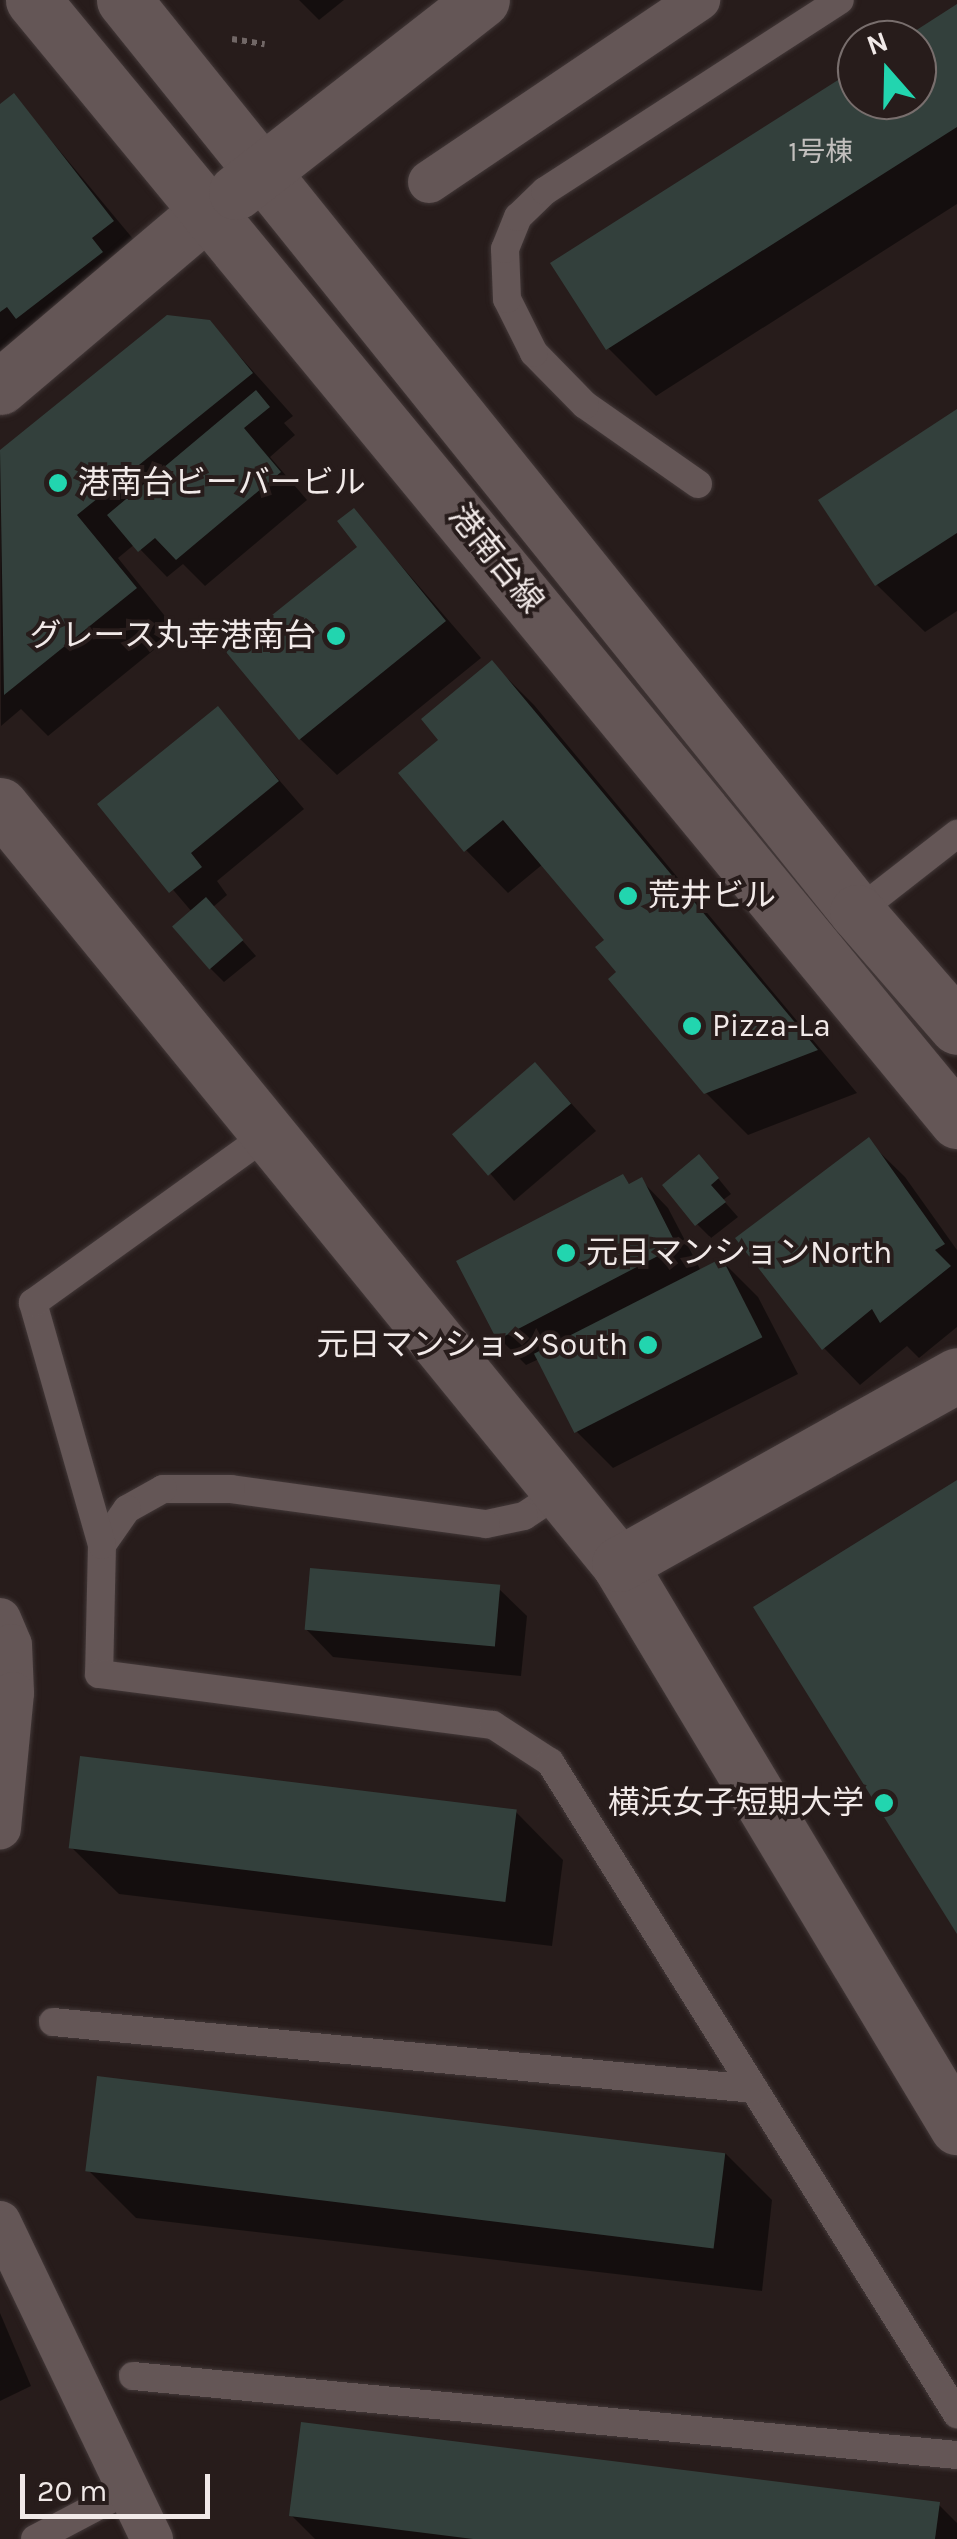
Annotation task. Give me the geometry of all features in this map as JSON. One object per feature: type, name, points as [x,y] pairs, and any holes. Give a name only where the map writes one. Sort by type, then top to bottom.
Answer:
[{"type":"street","name":"港南台線","points":[[33,0],[210,210],[957,1121]]},
{"type":"street","name":"港南台線","points":[[124,0],[266,171],[857,912],[957,1027]]},
{"type":"street","points":[[0,387],[210,210],[266,171],[482,0]]},
{"type":"street","points":[[429,182],[699,0]]},
{"type":"street","points":[[0,805],[619,1564],[957,2127]]},
{"type":"street","points":[[619,1564],[957,1376]]},
{"type":"street","points":[[0,1619],[11,1645],[13,1693],[0,1828]]},
{"type":"street","points":[[0,2222],[152,2539]]},
{"type":"lane","points":[[698,484],[585,405],[534,353],[507,299],[505,249],[518,217],[544,192],[840,0]]},
{"type":"lane","points":[[857,912],[957,834]]},
{"type":"lane","points":[[268,1134],[33,1303],[102,1545],[99,1674],[493,1725],[550,1762],[957,2414]]},
{"type":"lane","points":[[102,1545],[127,1509],[163,1489],[232,1489],[486,1524],[524,1516],[560,1492]]},
{"type":"lane","points":[[53,2022],[754,2088]]},
{"type":"lane","points":[[132,2376],[957,2455]]},
{"type":"lane","points":[[35,2539],[128,2490]]},
{"type":"building","points":[[957,4],[957,127],[606,350],[550,263],[837,81],[837,120],[937,120],[937,20],[932,20]]},
{"type":"building","points":[[14,93],[114,221],[92,238],[103,252],[16,319],[7,307],[0,312],[0,104]]},
{"type":"building","name":"港南台ビーバービル","points":[[167,315],[210,320],[253,373],[77,515],[137,588],[4,695],[0,450]]},
{"type":"building","points":[[256,390],[270,407],[244,428],[281,472],[176,560],[155,538],[138,552],[107,515]]},
{"type":"building","points":[[957,409],[957,533],[875,586],[818,500]]},
{"type":"building","name":"グレース丸幸港南台","points":[[354,508],[446,621],[299,740],[226,652],[357,547],[337,521]]},
{"type":"building","name":"荒井ビル","points":[[492,660],[818,1050],[704,1094],[608,979],[616,972],[595,947],[604,940],[503,820],[464,852],[398,773],[438,740],[421,719]]},
{"type":"building","points":[[218,706],[279,781],[191,853],[202,867],[169,893],[97,804]]},
{"type":"building","points":[[206,897],[243,940],[209,970],[172,927]]},
{"type":"building","points":[[535,1062],[571,1104],[488,1176],[452,1134]]},
{"type":"building","points":[[869,1137],[945,1244],[935,1250],[951,1266],[880,1323],[872,1309],[822,1350],[735,1238]]},
{"type":"building","points":[[699,1154],[719,1178],[711,1185],[726,1202],[695,1226],[662,1185]]},
{"type":"building","name":"元日マンションNorth","points":[[623,1174],[629,1184],[642,1177],[677,1246],[497,1340],[456,1261]]},
{"type":"building","name":"元日マンションSouth","points":[[722,1258],[762,1337],[574,1433],[534,1354]]},
{"type":"building","points":[[957,1480],[957,1934],[753,1607]]},
{"type":"building","points":[[310,1568],[500,1585],[495,1646],[305,1630]]},
{"type":"building","points":[[80,1756],[517,1810],[505,1902],[69,1848]]},
{"type":"building","points":[[97,2076],[725,2153],[714,2248],[85,2171]]},
{"type":"building","points":[[301,2422],[940,2502],[935,2539],[473,2539],[289,2516]]},
{"type":"place","name":"港南台ビーバービル","points":[[58,483]]},
{"type":"place","name":"グレース丸幸港南台","points":[[336,636]]},
{"type":"place","name":"荒井ビル","points":[[628,896]]},
{"type":"place","name":"Pizza-La","points":[[692,1026]]},
{"type":"place","name":"元日マンションNorth","points":[[566,1253]]},
{"type":"place","name":"元日マンションSouth","points":[[648,1345]]},
{"type":"place","name":"横浜女子短期大学","points":[[884,1803]]}]
